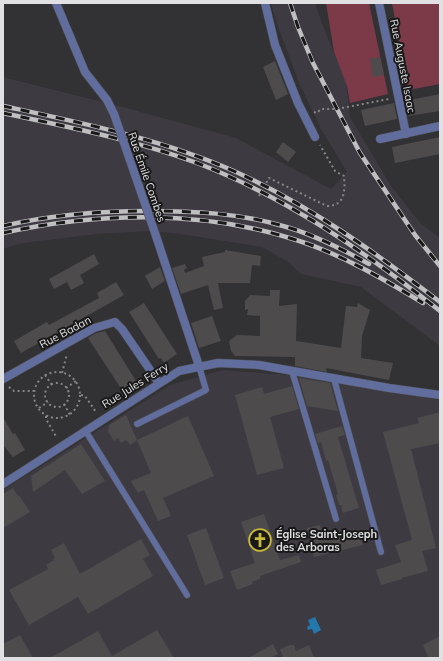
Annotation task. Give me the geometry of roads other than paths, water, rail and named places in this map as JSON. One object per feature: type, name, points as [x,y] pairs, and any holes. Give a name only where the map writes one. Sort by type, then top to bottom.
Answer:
[{"type":"street","name":"Rue Émile Combes","points":[[56,3],[85,72],[107,100],[114,114],[199,366]]},
{"type":"street","points":[[265,3],[275,45],[298,103],[315,137]]},
{"type":"street","name":"Rue Auguste Isaac","points":[[379,3],[406,134]]},
{"type":"street","points":[[380,139],[440,126]]},
{"type":"street","name":"Rue Badan","points":[[4,382],[63,345],[94,328],[115,322],[122,329],[159,383]]},
{"type":"street","name":"Rue Jules Ferry","points":[[4,481],[179,371],[199,366],[218,363],[259,365],[334,379],[440,395]]},
{"type":"lane","points":[[137,424],[206,390],[199,366]]},
{"type":"lane","points":[[292,371],[336,519]]},
{"type":"lane","points":[[334,379],[381,552]]},
{"type":"lane","points":[[85,430],[187,595]]},
{"type":"water","points":[[315,617],[321,630],[314,634],[312,629],[308,630],[307,627],[310,625],[308,620]]},
{"type":"railway","points":[[290,3],[313,63],[360,153],[415,235],[440,266]]},
{"type":"railway","points":[[3,106],[151,141],[208,160],[236,172],[290,199],[316,215],[367,248],[440,302]]},
{"type":"railway","points":[[3,113],[52,123],[150,147],[197,163],[230,177],[293,209],[354,247],[440,311]]},
{"type":"railway","points":[[3,226],[57,216],[93,213],[148,211],[216,214],[250,218],[294,229],[327,242],[369,264]]},
{"type":"railway","points":[[3,233],[75,221],[112,218],[149,217],[222,223],[293,239],[327,251],[376,275],[423,303]]},
{"type":"place","name":"Église Saint-Joseph des Arboras","points":[[260,540]]}]
